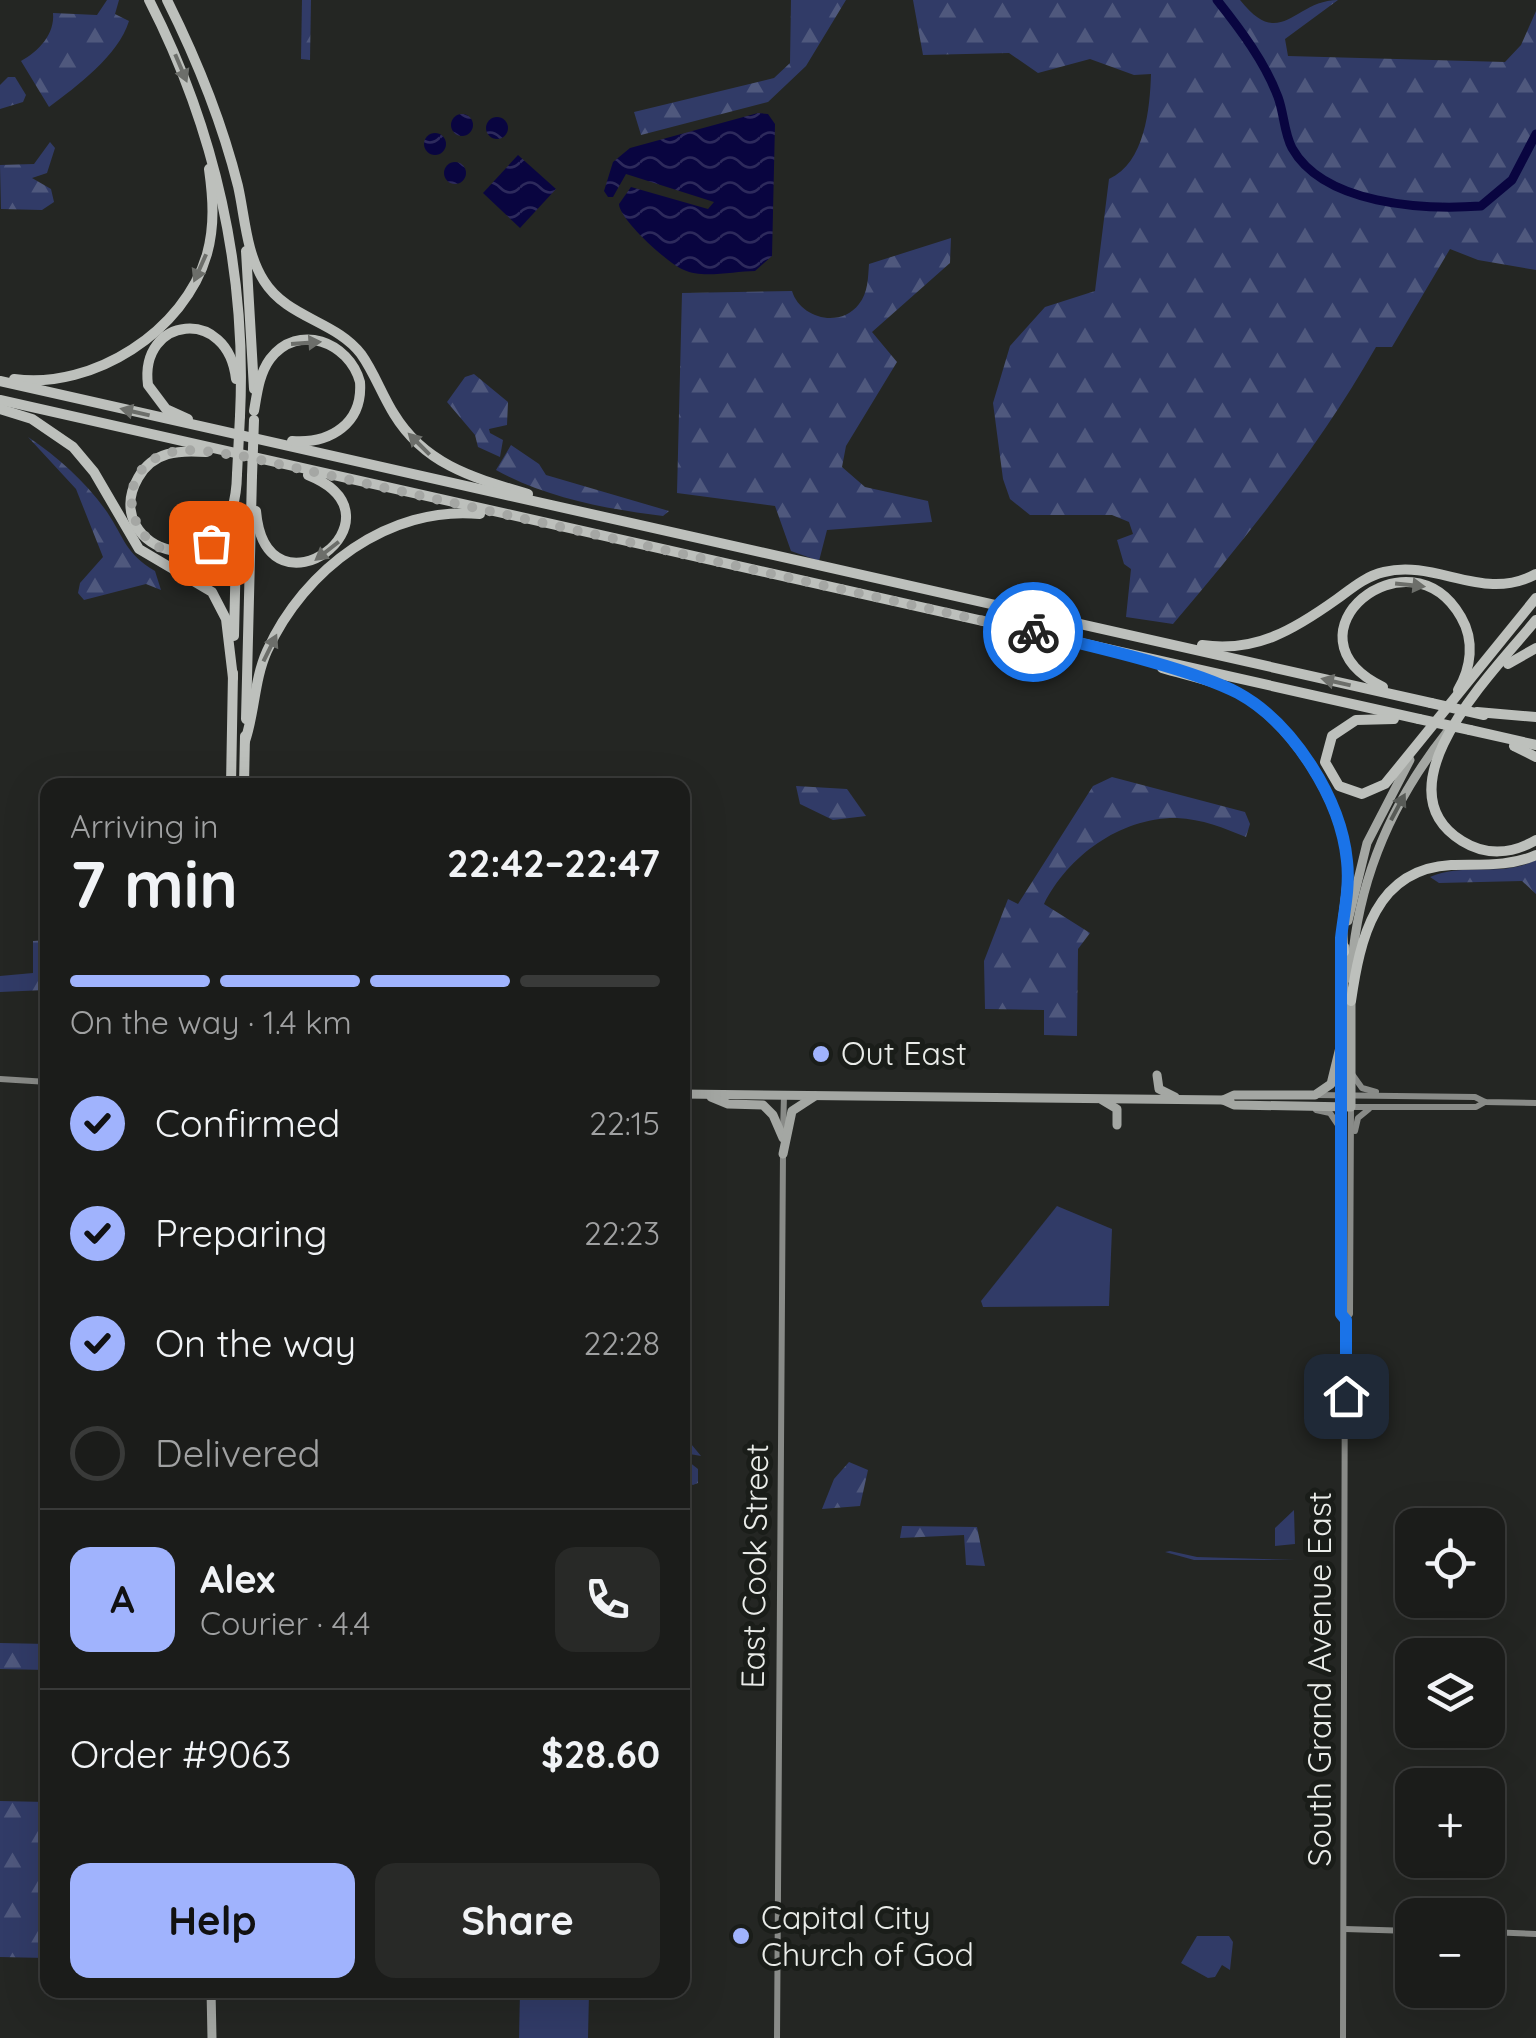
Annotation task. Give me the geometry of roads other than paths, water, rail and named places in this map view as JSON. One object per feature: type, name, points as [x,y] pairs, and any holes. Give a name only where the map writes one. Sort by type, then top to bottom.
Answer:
[{"type":"highway","points":[[150,0],[206,138],[233,264],[240,416],[230,778]]},
{"type":"highway","points":[[167,0],[223,142],[252,254],[267,286],[294,310],[353,345],[415,441],[468,476],[606,517]]},
{"type":"highway","points":[[0,379],[53,380],[82,374],[126,351],[175,311],[200,273],[211,235],[214,210],[206,138]]},
{"type":"highway","points":[[223,142],[248,270],[254,415],[244,778]]},
{"type":"highway","points":[[212,429],[166,408],[150,391],[147,364],[161,339],[193,328],[214,334],[233,360],[240,403]]},
{"type":"highway","points":[[246,436],[300,442],[331,436],[344,427],[358,407],[358,375],[336,346],[312,340],[293,342],[266,366],[254,415]]},
{"type":"highway","points":[[0,379],[1469,712],[1536,717]]},
{"type":"highway","points":[[0,400],[1417,721]]},
{"type":"highway","points":[[0,408],[32,419],[73,447],[94,472],[140,549],[212,592],[226,619],[233,678]]},
{"type":"highway","points":[[237,492],[222,532],[193,552],[172,552],[153,544],[140,532],[133,516],[134,485],[159,457],[182,451],[242,456]]},
{"type":"highway","points":[[252,477],[258,524],[268,546],[290,562],[321,558],[334,549],[343,534],[346,516],[340,501],[318,479],[279,464]]},
{"type":"highway","points":[[245,741],[268,650],[299,600],[358,546],[395,524],[441,512],[558,526]]},
{"type":"highway","points":[[1122,634],[1239,646],[1286,634],[1356,585],[1388,571],[1413,570],[1488,586],[1508,585],[1536,574]]},
{"type":"highway","points":[[1416,700],[1366,678],[1346,655],[1343,630],[1349,611],[1360,598],[1383,585],[1411,583],[1436,591],[1465,623],[1468,665],[1446,722],[1431,778],[1433,804],[1442,822],[1467,844],[1491,852],[1517,850],[1536,840]]},
{"type":"highway","points":[[1446,722],[1536,598]]},
{"type":"highway","points":[[1485,684],[1536,620]]},
{"type":"highway","points":[[1074,642],[1227,688],[1279,727],[1316,777],[1341,832],[1348,880],[1341,938],[1344,952]]},
{"type":"highway","points":[[1536,648],[1516,657],[1485,684],[1446,722],[1414,753],[1381,788],[1362,794],[1339,786],[1325,762],[1329,741],[1348,724],[1377,718],[1446,722],[1536,746]]},
{"type":"highway","points":[[1484,714],[1536,727]]},
{"type":"highway","points":[[1486,734],[1536,757]]},
{"type":"highway","points":[[1351,1001],[1367,925],[1379,902],[1400,882],[1437,866],[1514,862],[1536,854]]},
{"type":"main road","points":[[1347,1101],[1356,927],[1376,854],[1446,722]]},
{"type":"main road","points":[[1347,1101],[1342,1039],[1344,952],[1352,895],[1368,844],[1414,753]]},
{"type":"main road","points":[[1315,1096],[1329,1087],[1335,1076],[1342,1039]]},
{"type":"main road","points":[[1351,1073],[1362,1088],[1391,1096]]},
{"type":"main road","points":[[1157,1074],[1159,1089],[1182,1100]]},
{"type":"main road","points":[[0,1079],[40,1082]]},
{"type":"main road","points":[[690,1094],[1223,1100],[1234,1105],[1298,1106],[1391,1096],[1475,1097],[1485,1102],[1536,1103]]},
{"type":"main road","points":[[704,1094],[728,1104],[763,1106],[783,1138]]},
{"type":"main road","points":[[1223,1100],[1234,1094],[1315,1096],[1376,1107],[1476,1107],[1485,1102]]},
{"type":"main road","name":"East Cook Street","points":[[776,2038],[784,1095]]},
{"type":"main road","points":[[783,1154],[792,1111],[816,1095]]},
{"type":"main road","points":[[1100,1098],[1117,1109],[1117,1126]]},
{"type":"main road","name":"South Grand Avenue East","points":[[1346,1320],[1341,1314],[1342,1139],[1347,1101]]},
{"type":"main road","name":"South Grand Avenue East","points":[[1342,2038],[1346,1320],[1350,1314],[1347,1101]]},
{"type":"main road","points":[[1298,1106],[1334,1116],[1342,1139]]},
{"type":"main road","points":[[1350,1171],[1355,1124],[1364,1112],[1376,1107]]},
{"type":"main road","points":[[1345,1930],[1395,1930]]},
{"type":"main road","points":[[1505,1933],[1536,1934]]},
{"type":"main road","points":[[212,1998],[212,2038]]},
{"type":"water","points":[[758,113],[768,114],[775,124],[772,256],[755,271],[709,274],[684,270],[646,240],[627,220],[619,204],[631,187],[708,209],[714,202],[626,174],[613,197],[608,197],[604,191],[613,162],[630,148]]},
{"type":"water","points":[[458,114],[466,114],[473,125],[466,136],[458,136],[451,129],[451,121]]},
{"type":"water","points":[[493,117],[501,117],[508,128],[501,139],[493,139],[486,132],[486,124]]},
{"type":"water","points":[[431,133],[439,133],[446,144],[439,155],[431,155],[424,148],[424,140]]},
{"type":"water","points":[[518,155],[556,189],[520,228],[483,193]]},
{"type":"water","points":[[451,162],[459,162],[466,173],[459,184],[451,184],[444,177],[444,169]]},
{"type":"waterway","points":[[1217,0],[1266,71],[1278,97],[1292,148],[1307,167],[1327,182],[1377,200],[1432,207],[1481,206],[1512,180],[1536,134]]},
{"type":"place","name":"Out East","points":[[821,1054]]},
{"type":"place","name":"Capital City Church of God","points":[[741,1936]]}]
